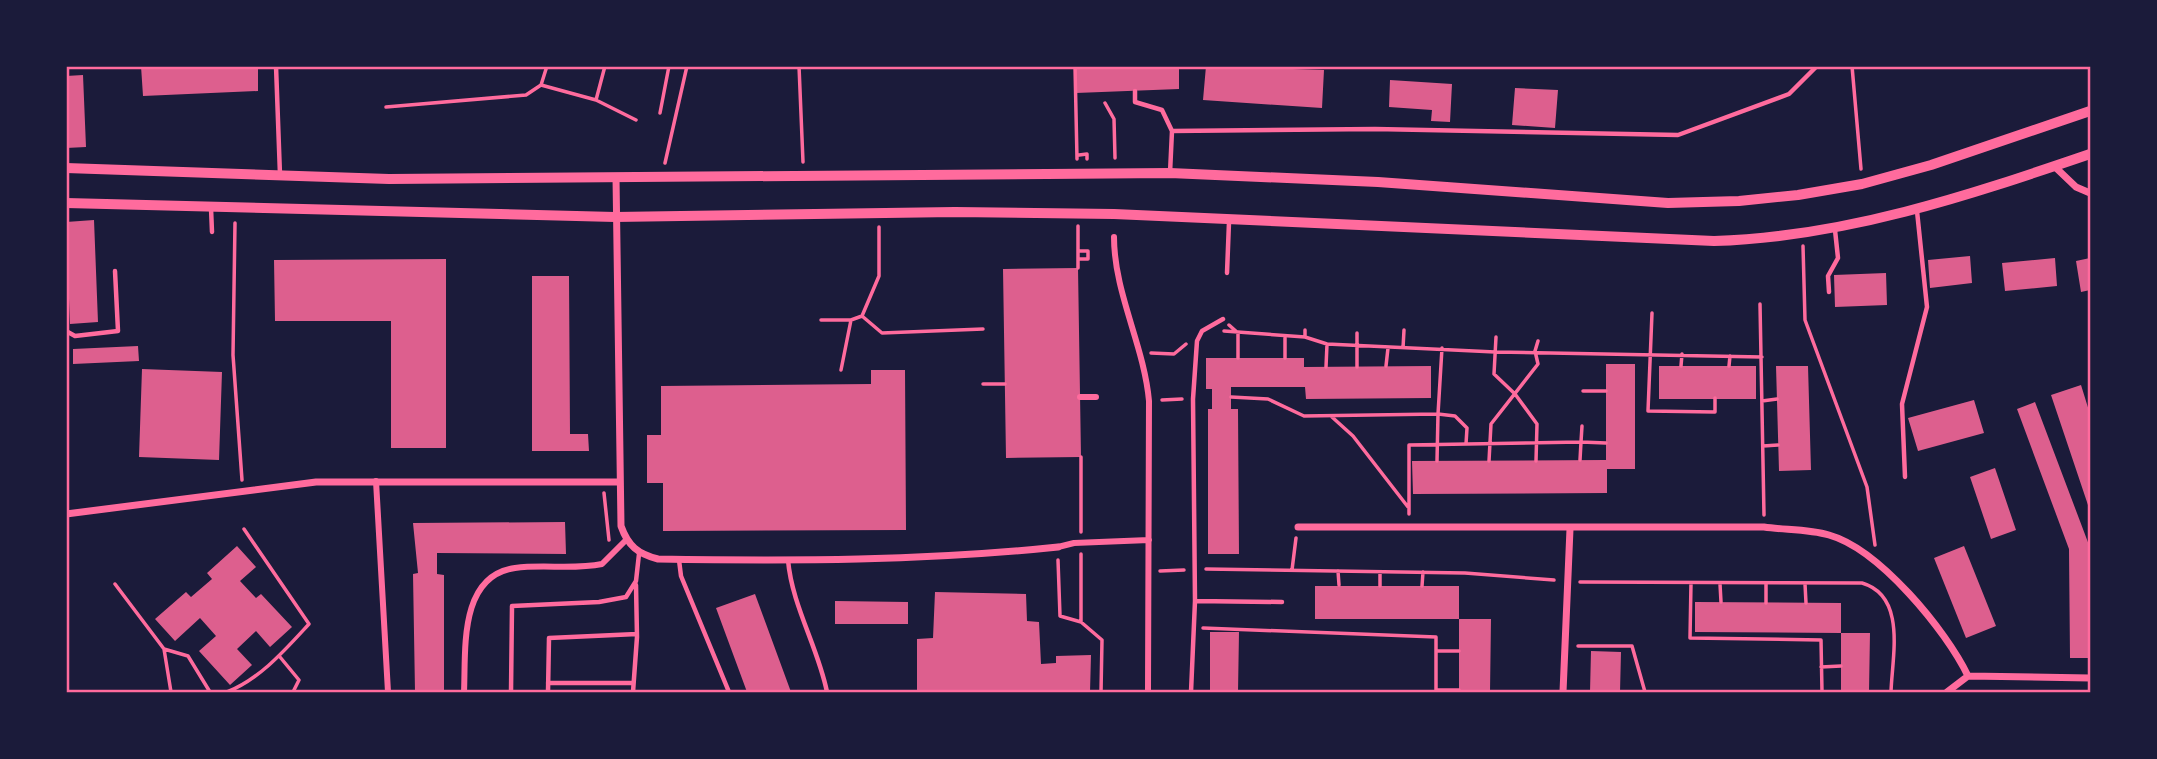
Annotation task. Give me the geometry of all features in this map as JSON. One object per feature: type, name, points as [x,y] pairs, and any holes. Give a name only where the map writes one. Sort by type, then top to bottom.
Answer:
[{"type":"street","points":[[66,168],[389,179],[1170,173],[1378,182],[1668,202],[1798,195],[1862,184],[1931,165],[2091,111]]},
{"type":"street","points":[[66,203],[615,218],[879,213],[1229,217],[1671,241],[1756,239],[1834,229],[1917,211],[2091,154]]},
{"type":"street","points":[[2054,166],[2076,187],[2091,193]]},
{"type":"street","points":[[616,177],[618,482],[621,526],[626,540],[639,554],[678,560],[983,555],[1074,543],[1149,540]]},
{"type":"street","points":[[1114,237],[1116,267],[1142,354],[1149,401],[1148,692]]},
{"type":"street","points":[[1080,397],[1096,397]]},
{"type":"street","points":[[376,481],[388,692]]},
{"type":"street","points":[[66,514],[316,482],[618,482]]},
{"type":"street","points":[[1298,527],[1764,527],[1828,534],[1856,546],[1877,561],[1942,632],[1955,649],[1968,676]]},
{"type":"street","points":[[1563,692],[1570,529]]},
{"type":"street","points":[[464,692],[470,612],[477,594],[486,584],[512,568],[602,564],[626,540]]},
{"type":"street","points":[[1947,692],[1968,676],[2091,678]]},
{"type":"lane","points":[[275,66],[281,176]]},
{"type":"lane","points":[[1171,131],[1375,129],[1678,135],[1789,93],[1817,66]]},
{"type":"lane","points":[[1135,91],[1135,102],[1162,110],[1171,131],[1170,173]]},
{"type":"lane","points":[[211,207],[212,232]]},
{"type":"lane","points":[[1905,477],[1902,404],[1927,307],[1917,211]]},
{"type":"lane","points":[[1227,273],[1229,217]]},
{"type":"lane","points":[[1829,292],[1828,276],[1838,258],[1834,229]]},
{"type":"lane","points":[[66,331],[75,336],[117,331],[115,271]]},
{"type":"lane","points":[[1191,692],[1195,601],[1193,399],[1197,341],[1202,331],[1223,318]]},
{"type":"lane","points":[[633,692],[639,554]]},
{"type":"lane","points":[[788,558],[790,584],[822,670],[827,692]]},
{"type":"lane","points":[[678,560],[681,576],[729,692]]},
{"type":"lane","points":[[511,692],[513,606],[612,601],[626,597],[636,581]]},
{"type":"lane","points":[[1195,601],[1282,602]]},
{"type":"lane","points":[[548,692],[549,638],[637,634]]},
{"type":"lane","points":[[548,683],[633,683]]},
{"type":"path","points":[[386,107],[526,95],[541,85],[547,66]]},
{"type":"path","points":[[596,100],[605,66]]},
{"type":"path","points":[[660,113],[669,66]]},
{"type":"path","points":[[664,177],[667,146],[687,66]]},
{"type":"path","points":[[799,66],[804,176]]},
{"type":"path","points":[[1852,66],[1862,184]]},
{"type":"path","points":[[541,85],[596,100],[636,120]]},
{"type":"path","points":[[235,208],[233,355],[238,463],[244,493]]},
{"type":"path","points":[[821,320],[851,320],[862,316],[879,276],[879,213]]},
{"type":"path","points":[[1802,233],[1805,320],[1867,487],[1877,561]]},
{"type":"path","points":[[1078,259],[1088,259],[1088,251],[1080,251]]},
{"type":"path","points":[[1760,304],[1764,527]]},
{"type":"path","points":[[1652,313],[1648,411],[1715,412],[1715,398]]},
{"type":"path","points":[[862,316],[882,333],[983,329]]},
{"type":"path","points":[[1223,318],[1238,333],[1238,358]]},
{"type":"path","points":[[841,369],[851,320]]},
{"type":"path","points":[[1305,330],[1305,337]]},
{"type":"path","points":[[1404,330],[1404,348]]},
{"type":"path","points":[[1142,354],[1174,354],[1202,331],[1285,338],[1305,337],[1327,344],[1404,348],[1762,357]]},
{"type":"path","points":[[1357,333],[1357,367]]},
{"type":"path","points":[[1496,337],[1494,374],[1516,394],[1536,424],[1536,461]]},
{"type":"path","points":[[1285,338],[1285,358]]},
{"type":"path","points":[[1489,461],[1491,424],[1538,364],[1535,351],[1538,341]]},
{"type":"path","points":[[1326,367],[1327,344]]},
{"type":"path","points":[[1386,366],[1388,347]]},
{"type":"path","points":[[1437,461],[1442,348]]},
{"type":"path","points":[[1681,366],[1682,354]]},
{"type":"path","points":[[1729,366],[1730,356]]},
{"type":"path","points":[[983,384],[1004,384]]},
{"type":"path","points":[[1583,391],[1606,391]]},
{"type":"path","points":[[1231,397],[1268,399],[1304,416],[1455,416],[1467,428],[1466,444]]},
{"type":"path","points":[[1166,400],[1180,399]]},
{"type":"path","points":[[1762,401],[1777,399]]},
{"type":"path","points":[[1331,416],[1353,436],[1409,509]]},
{"type":"path","points":[[1580,460],[1582,425]]},
{"type":"path","points":[[1409,528],[1409,445],[1606,443]]},
{"type":"path","points":[[1763,446],[1778,445]]},
{"type":"path","points":[[1292,570],[1298,527]]},
{"type":"path","points":[[227,692],[239,688],[279,656],[309,624],[244,529]]},
{"type":"path","points":[[1058,547],[1060,616],[1081,622],[1102,640],[1101,692]]},
{"type":"path","points":[[1338,571],[1339,586]]},
{"type":"path","points":[[1380,572],[1380,586]]},
{"type":"path","points":[[1422,586],[1423,572]]},
{"type":"path","points":[[1691,583],[1690,638],[1821,640],[1822,692]]},
{"type":"path","points":[[1720,583],[1721,602]]},
{"type":"path","points":[[1766,583],[1766,603]]},
{"type":"path","points":[[115,584],[164,649],[171,692]]},
{"type":"path","points":[[1805,584],[1806,603]]},
{"type":"path","points":[[1194,627],[1436,637],[1436,691],[1459,690]]},
{"type":"path","points":[[1565,646],[1632,646],[1645,692]]},
{"type":"path","points":[[164,649],[188,656],[210,692]]},
{"type":"path","points":[[1436,651],[1459,651]]},
{"type":"path","points":[[279,656],[299,680],[293,692]]},
{"type":"path","points":[[1821,667],[1841,666]]},
{"type":"building","points":[[141,66],[258,66],[258,91],[143,96]]},
{"type":"building","points":[[1075,66],[1179,66],[1179,89],[1076,93]]},
{"type":"building","points":[[1206,66],[1324,70],[1322,108],[1203,100]]},
{"type":"building","points":[[83,75],[86,147],[66,148],[66,76]]},
{"type":"building","points":[[1390,80],[1452,84],[1450,122],[1431,121],[1432,110],[1389,107]]},
{"type":"building","points":[[1515,88],[1558,90],[1555,128],[1512,125]]},
{"type":"building","points":[[94,220],[98,322],[70,324],[66,222]]},
{"type":"building","points":[[1970,256],[1972,283],[1930,288],[1928,260]]},
{"type":"building","points":[[2055,258],[2057,286],[2005,291],[2002,263]]},
{"type":"building","points":[[2090,258],[2090,290],[2081,292],[2076,261]]},
{"type":"building","points":[[446,259],[446,448],[391,448],[391,321],[275,321],[274,260]]},
{"type":"building","points":[[1078,268],[1081,457],[1006,458],[1003,269]]},
{"type":"building","points":[[1886,273],[1887,305],[1835,307],[1834,275]]},
{"type":"building","points":[[532,276],[569,276],[570,434],[588,434],[589,451],[532,451]]},
{"type":"building","points":[[138,346],[139,361],[73,364],[73,349]]},
{"type":"building","points":[[1206,358],[1304,358],[1304,367],[1431,366],[1431,398],[1306,399],[1305,387],[1231,387],[1231,409],[1238,409],[1239,554],[1208,554],[1208,409],[1212,409],[1212,389],[1206,389]]},
{"type":"building","points":[[1606,364],[1635,364],[1635,469],[1607,469],[1607,493],[1413,494],[1412,461],[1606,460]]},
{"type":"building","points":[[1659,366],[1756,366],[1756,399],[1659,399]]},
{"type":"building","points":[[1776,366],[1808,366],[1811,470],[1779,471]]},
{"type":"building","points":[[142,369],[222,372],[219,460],[139,457]]},
{"type":"building","points":[[871,370],[905,370],[906,530],[663,531],[663,483],[647,483],[647,435],[661,435],[661,386],[871,384]]},
{"type":"building","points":[[2081,385],[2090,414],[2090,511],[2051,395]]},
{"type":"building","points":[[1974,400],[1984,433],[1918,451],[1908,418]]},
{"type":"building","points":[[2035,402],[2089,545],[2088,658],[2070,658],[2069,549],[2017,409]]},
{"type":"building","points":[[1995,468],[2016,530],[1991,539],[1970,477]]},
{"type":"building","points":[[565,522],[566,554],[437,553],[437,574],[444,575],[444,692],[415,692],[413,574],[418,573],[413,523]]},
{"type":"building","points":[[237,546],[256,567],[240,581],[256,598],[261,594],[292,627],[270,647],[256,631],[237,649],[252,665],[230,685],[199,651],[216,636],[200,618],[175,641],[155,619],[186,592],[191,597],[212,579],[207,573]]},
{"type":"building","points":[[1964,546],[1996,626],[1966,638],[1934,558]]},
{"type":"building","points":[[1315,586],[1459,586],[1459,619],[1315,619]]},
{"type":"building","points":[[935,592],[1026,594],[1027,621],[1039,622],[1041,664],[1056,663],[1056,656],[1091,655],[1090,692],[917,692],[917,639],[933,638]]},
{"type":"building","points":[[755,594],[791,692],[747,692],[716,608]]},
{"type":"building","points":[[835,601],[908,602],[908,624],[835,624]]},
{"type":"building","points":[[1695,602],[1841,603],[1841,633],[1695,632]]},
{"type":"building","points":[[1459,619],[1491,619],[1490,692],[1459,692]]},
{"type":"building","points":[[1210,632],[1239,632],[1238,692],[1210,692]]},
{"type":"building","points":[[1841,633],[1870,633],[1869,692],[1841,692]]},
{"type":"building","points":[[1591,651],[1621,652],[1620,692],[1590,692]]}]
